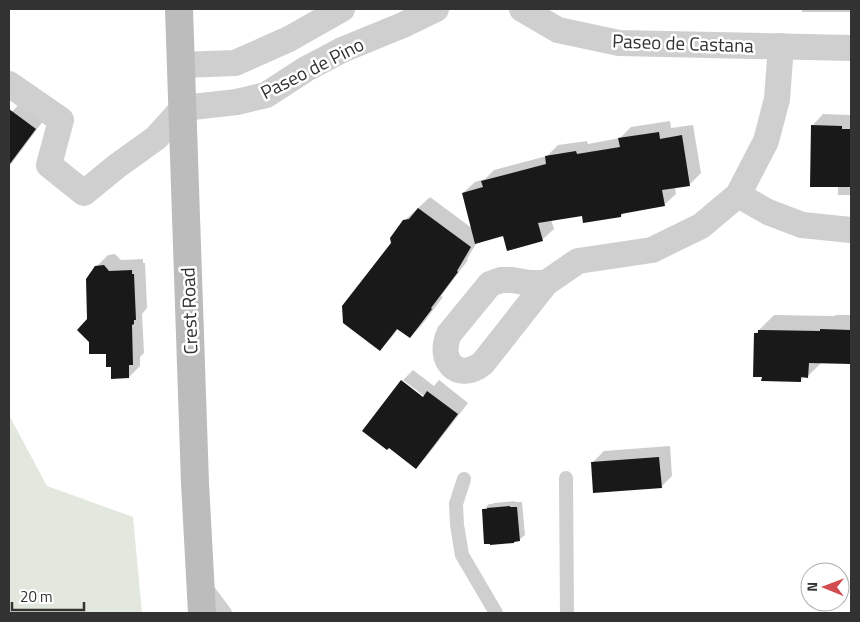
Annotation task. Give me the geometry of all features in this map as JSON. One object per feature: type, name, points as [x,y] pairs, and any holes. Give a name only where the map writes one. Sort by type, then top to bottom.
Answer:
[{"type":"street","name":"Crest Road","points":[[179,9],[194,473],[202,613]]},
{"type":"street","name":"Paseo de Pino","points":[[181,65],[235,63],[289,39],[342,9]]},
{"type":"street","name":"Paseo de Pino","points":[[183,108],[237,102],[266,95],[306,69],[342,50],[436,9]]},
{"type":"street","name":"Paseo de Castana","points":[[522,9],[558,30],[619,43],[851,48]]},
{"type":"street","points":[[546,283],[578,261],[652,250],[701,226],[738,195],[766,140],[777,99],[781,46]]},
{"type":"street","points":[[9,84],[61,120],[49,165],[84,192],[156,138],[183,108]]},
{"type":"street","points":[[738,195],[768,212],[802,225],[851,230]]},
{"type":"lane","points":[[566,478],[567,613]]},
{"type":"lane","points":[[464,479],[456,504],[462,556],[496,613]]},
{"type":"lane","points":[[200,581],[225,613]]},
{"type":"shaded area","points":[[9,415],[47,486],[133,517],[142,613],[9,613]]},
{"type":"building","points":[[9,109],[36,129],[9,165]]},
{"type":"building","points":[[811,125],[842,126],[842,129],[851,129],[851,187],[810,187]]},
{"type":"building","points":[[659,132],[660,139],[682,135],[690,186],[662,190],[665,206],[621,214],[621,217],[583,223],[582,216],[538,223],[543,241],[507,251],[503,236],[475,244],[462,193],[483,187],[481,181],[546,164],[545,156],[576,151],[577,154],[620,147],[618,138]]},
{"type":"building","points":[[418,208],[471,247],[458,272],[410,338],[397,329],[380,351],[343,323],[342,306],[391,243],[390,238],[403,220],[409,219]]},
{"type":"building","points":[[104,265],[109,271],[132,270],[132,274],[134,274],[136,320],[134,320],[132,325],[133,365],[129,365],[129,378],[111,379],[111,367],[106,367],[106,354],[89,354],[89,342],[77,330],[87,319],[86,279],[95,266]]},
{"type":"building","points":[[820,329],[851,330],[851,364],[809,363],[808,378],[801,377],[801,382],[761,381],[762,377],[753,377],[754,333],[758,333],[758,330],[820,331]]},
{"type":"building","points":[[401,380],[423,397],[427,391],[458,414],[416,469],[389,448],[387,450],[362,431]]},
{"type":"building","points":[[659,457],[662,488],[593,493],[591,462]]},
{"type":"building","points":[[517,507],[520,541],[484,544],[482,509]]}]
